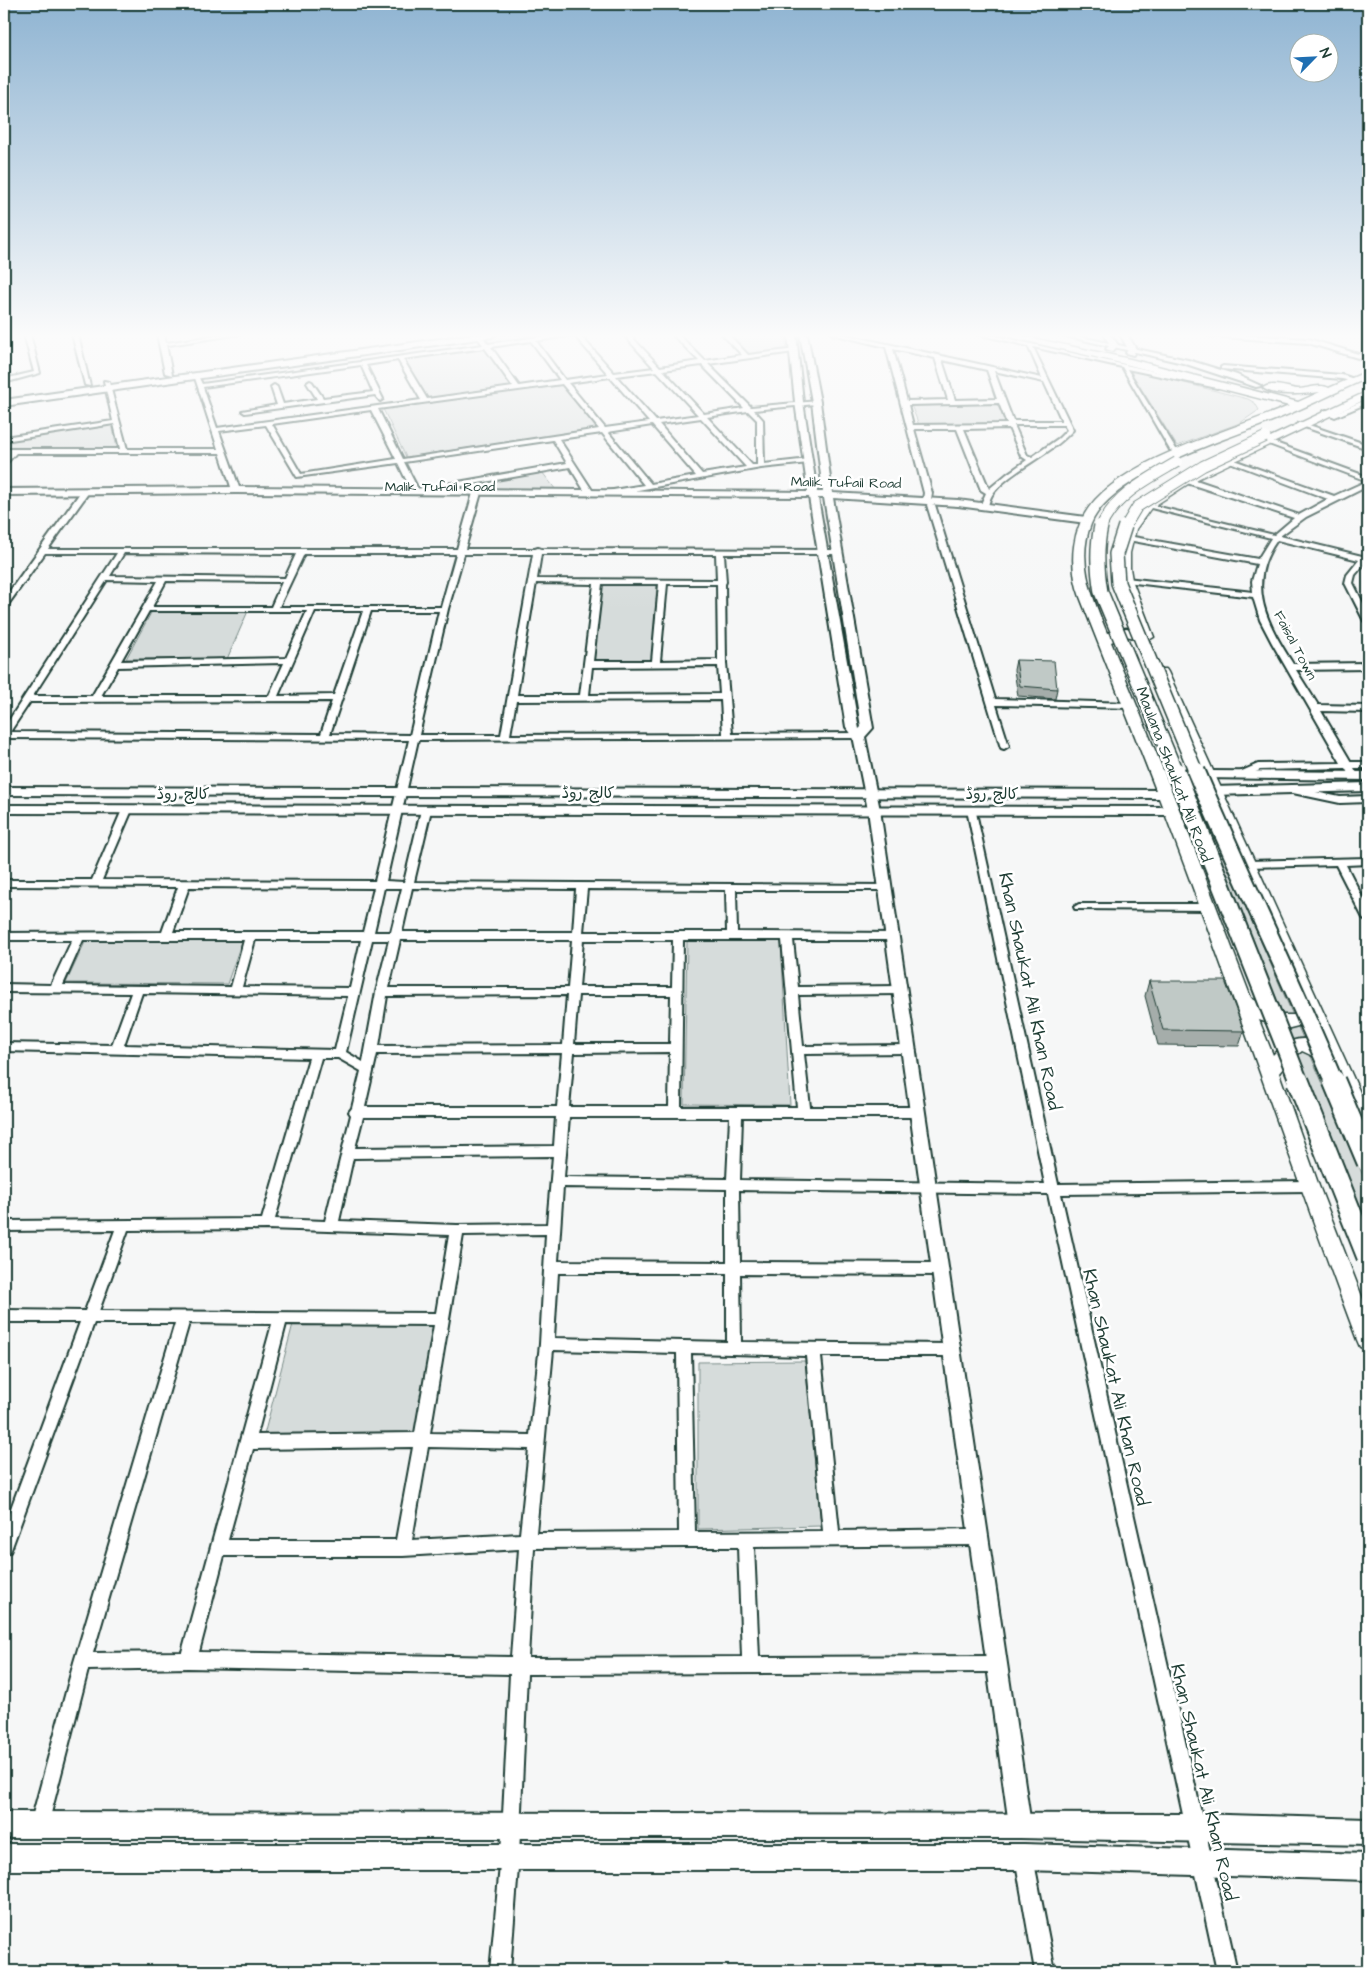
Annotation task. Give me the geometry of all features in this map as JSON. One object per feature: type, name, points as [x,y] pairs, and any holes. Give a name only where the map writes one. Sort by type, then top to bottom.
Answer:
[{"type":"main road","points":[[1248,427],[1219,439],[1204,442],[1126,492],[1108,510],[1102,520],[1097,565],[1101,592],[1169,754],[1368,1257]]},
{"type":"main road","name":"Maulana Shaukat Ali Road","points":[[1295,427],[1187,480],[1147,506],[1130,529],[1124,561],[1126,580],[1136,609],[1213,792],[1248,864],[1368,1131]]},
{"type":"main road","points":[[1267,440],[1197,469],[1129,515],[1118,542],[1116,554],[1118,583],[1149,663],[1219,826],[1295,990],[1368,1162]]},
{"type":"main road","points":[[1085,524],[1099,502],[1113,492],[1179,457]]},
{"type":"main road","name":"Maulana Shaukat Ali Road","points":[[1085,524],[1080,567],[1081,581],[1244,1001],[1309,1186],[1368,1340]]},
{"type":"main road","points":[[1090,606],[1115,619],[1126,617],[1136,609]]},
{"type":"main road","points":[[1105,640],[1121,631],[1134,632],[1147,637]]},
{"type":"main road","points":[[1207,775],[1238,776],[1357,772]]},
{"type":"main road","points":[[1213,792],[1281,788],[1368,788]]},
{"type":"main road","name":"کالج روڈ","points":[[4,791],[1165,794]]},
{"type":"main road","name":"کالج روڈ","points":[[4,809],[1171,811]]},
{"type":"main road","points":[[1244,1001],[1268,1017],[1282,1023],[1298,1022],[1315,1013]]},
{"type":"main road","points":[[1270,1073],[1285,1051],[1295,1045],[1315,1048],[1338,1064]]},
{"type":"main road","points":[[4,1824],[511,1823],[1194,1826],[1368,1832]]},
{"type":"main road","points":[[4,1857],[510,1855],[1024,1857],[1368,1867]]},
{"type":"street","points":[[4,439],[89,426]]},
{"type":"street","points":[[118,426],[124,451]]},
{"type":"street","points":[[214,426],[236,490]]},
{"type":"street","points":[[215,430],[244,426]]},
{"type":"street","points":[[270,426],[299,476],[632,426]]},
{"type":"street","points":[[383,426],[416,492],[572,464]]},
{"type":"street","points":[[602,426],[649,486]]},
{"type":"street","points":[[657,426],[701,476]]},
{"type":"street","points":[[712,426],[751,468]]},
{"type":"street","points":[[761,426],[762,466]]},
{"type":"street","points":[[803,426],[852,727],[858,736],[874,810],[995,1664],[1020,1825]]},
{"type":"street","points":[[4,735],[505,738],[858,736],[867,728],[839,552],[828,498],[819,426]]},
{"type":"street","points":[[981,426],[910,427],[929,502],[1004,746]]},
{"type":"street","points":[[1011,426],[1024,456],[1033,460]]},
{"type":"street","points":[[985,504],[990,492],[1066,437],[1070,430],[1068,426]]},
{"type":"street","points":[[1159,426],[1179,457]]},
{"type":"street","points":[[960,427],[985,490],[990,492]]},
{"type":"street","points":[[1295,427],[1366,444]]},
{"type":"street","points":[[555,438],[590,493]]},
{"type":"street","points":[[1267,440],[1368,479]]},
{"type":"street","points":[[4,451],[223,452]]},
{"type":"street","points":[[4,463],[14,451]]},
{"type":"street","points":[[1228,460],[1335,499]]},
{"type":"street","points":[[610,493],[762,466],[808,461]]},
{"type":"street","points":[[1187,480],[1301,518]]},
{"type":"street","name":"Faisal Town","points":[[1357,772],[1291,667],[1269,628],[1256,595],[1260,562],[1275,537],[1301,518],[1368,483]]},
{"type":"street","name":"Malik Tufail Road","points":[[4,499],[236,490],[416,492],[476,497],[610,493],[814,498]]},
{"type":"street","name":"Malik Tufail Road","points":[[4,492],[82,495],[828,498],[985,504],[1085,524]]},
{"type":"street","points":[[4,604],[82,495]]},
{"type":"street","points":[[340,1054],[444,609],[476,497]]},
{"type":"street","name":"Malik Tufail Road","points":[[929,502],[1085,524]]},
{"type":"street","points":[[1147,506],[1366,558],[1351,575],[1349,583],[1368,621]]},
{"type":"street","points":[[1128,538],[1260,562]]},
{"type":"street","points":[[42,551],[538,550],[839,552]]},
{"type":"street","points":[[505,738],[538,550]]},
{"type":"street","points":[[4,735],[122,551]]},
{"type":"street","points":[[274,609],[301,551]]},
{"type":"street","points":[[720,551],[722,663],[728,737]]},
{"type":"street","points":[[105,578],[288,580]]},
{"type":"street","points":[[95,699],[164,578]]},
{"type":"street","points":[[1126,580],[1256,595]]},
{"type":"street","points":[[532,581],[722,582]]},
{"type":"street","points":[[584,698],[598,581]]},
{"type":"street","points":[[656,663],[663,582]]},
{"type":"street","points":[[325,736],[368,608]]},
{"type":"street","points":[[147,609],[444,609]]},
{"type":"street","points":[[272,698],[312,609]]},
{"type":"street","points":[[115,664],[289,660]]},
{"type":"street","points":[[588,664],[722,663]]},
{"type":"street","points":[[1291,667],[1368,666]]},
{"type":"street","points":[[512,698],[725,697]]},
{"type":"street","points":[[28,699],[337,698]]},
{"type":"street","points":[[991,702],[1130,706]]},
{"type":"street","points":[[1315,708],[1368,708]]},
{"type":"street","points":[[1357,772],[1368,765]]},
{"type":"street","points":[[1281,788],[1340,800],[1368,799]]},
{"type":"street","points":[[96,882],[127,810]]},
{"type":"street","points":[[331,1225],[372,1050],[382,992],[410,885],[426,810]]},
{"type":"street","name":"Khan Shaukat Ali Khan Road","points":[[972,810],[1053,1189],[1227,1971]]},
{"type":"street","points":[[1248,864],[1368,861]]},
{"type":"street","points":[[1340,862],[1368,918]]},
{"type":"street","points":[[4,883],[885,887]]},
{"type":"street","points":[[167,934],[185,883]]},
{"type":"street","points":[[500,1971],[510,1855],[527,1541],[547,1344],[559,1151],[582,886]]},
{"type":"street","points":[[731,886],[732,936]]},
{"type":"street","points":[[1079,907],[1208,907]]},
{"type":"street","points":[[4,936],[167,934],[367,937],[892,936]]},
{"type":"street","points":[[235,991],[251,935]]},
{"type":"street","points":[[55,988],[80,936]]},
{"type":"street","points":[[675,1112],[678,936]]},
{"type":"street","points":[[787,936],[804,1112]]},
{"type":"street","points":[[4,988],[354,992]]},
{"type":"street","points":[[116,1050],[138,990]]},
{"type":"street","points":[[792,991],[900,990]]},
{"type":"street","points":[[382,992],[677,991]]},
{"type":"street","points":[[4,1047],[340,1054],[367,1069]]},
{"type":"street","points":[[372,1050],[676,1048]]},
{"type":"street","points":[[798,1050],[908,1048]]},
{"type":"street","points":[[267,1224],[316,1054]]},
{"type":"street","points":[[356,1112],[918,1112]]},
{"type":"street","points":[[734,1348],[733,1184],[736,1112]]},
{"type":"street","points":[[347,1153],[559,1151]]},
{"type":"street","points":[[558,1182],[1053,1189],[1309,1186]]},
{"type":"street","points":[[4,1226],[267,1224],[457,1230],[554,1228]]},
{"type":"street","points":[[4,1544],[123,1226]]},
{"type":"street","points":[[402,1548],[457,1230]]},
{"type":"street","points":[[553,1267],[733,1269],[940,1268]]},
{"type":"street","points":[[4,1316],[441,1319]]},
{"type":"street","points":[[38,1825],[82,1662],[184,1317]]},
{"type":"street","points":[[188,1660],[281,1318]]},
{"type":"street","points":[[547,1344],[813,1350],[951,1350]]},
{"type":"street","points":[[684,1347],[687,1540]]},
{"type":"street","points":[[813,1350],[832,1538]]},
{"type":"street","points":[[248,1442],[421,1440],[537,1442]]},
{"type":"street","points":[[219,1548],[402,1548],[527,1541],[978,1537]]},
{"type":"street","points":[[746,1539],[751,1665]]},
{"type":"street","points":[[82,1662],[188,1660],[519,1666],[995,1664]]},
{"type":"street","points":[[1024,1857],[1045,1971]]},
{"type":"shaded area","points":[[98,426],[112,426],[117,449],[4,449],[4,441]]},
{"type":"shaded area","points":[[391,426],[595,426],[597,429],[406,457]]},
{"type":"shaded area","points":[[1165,426],[1231,426],[1177,446]]},
{"type":"shaded area","points":[[542,472],[556,490],[435,491]]},
{"type":"shaded area","points":[[601,584],[657,584],[652,661],[594,660]]},
{"type":"shaded area","points":[[152,611],[248,611],[227,659],[126,659]]},
{"type":"shaded area","points":[[1198,816],[1210,825],[1368,1187],[1368,1253]]},
{"type":"shaded area","points":[[87,938],[243,938],[227,984],[66,983]]},
{"type":"shaded area","points":[[687,940],[781,941],[790,1105],[684,1104]]},
{"type":"shaded area","points":[[294,1320],[436,1323],[418,1435],[264,1435]]},
{"type":"shaded area","points":[[805,1361],[821,1526],[698,1529],[698,1362]]},
{"type":"building","points":[[1016,660],[1054,661],[1057,689],[1020,686]]},
{"type":"building","points":[[1149,981],[1225,981],[1244,1031],[1163,1030]]}]
